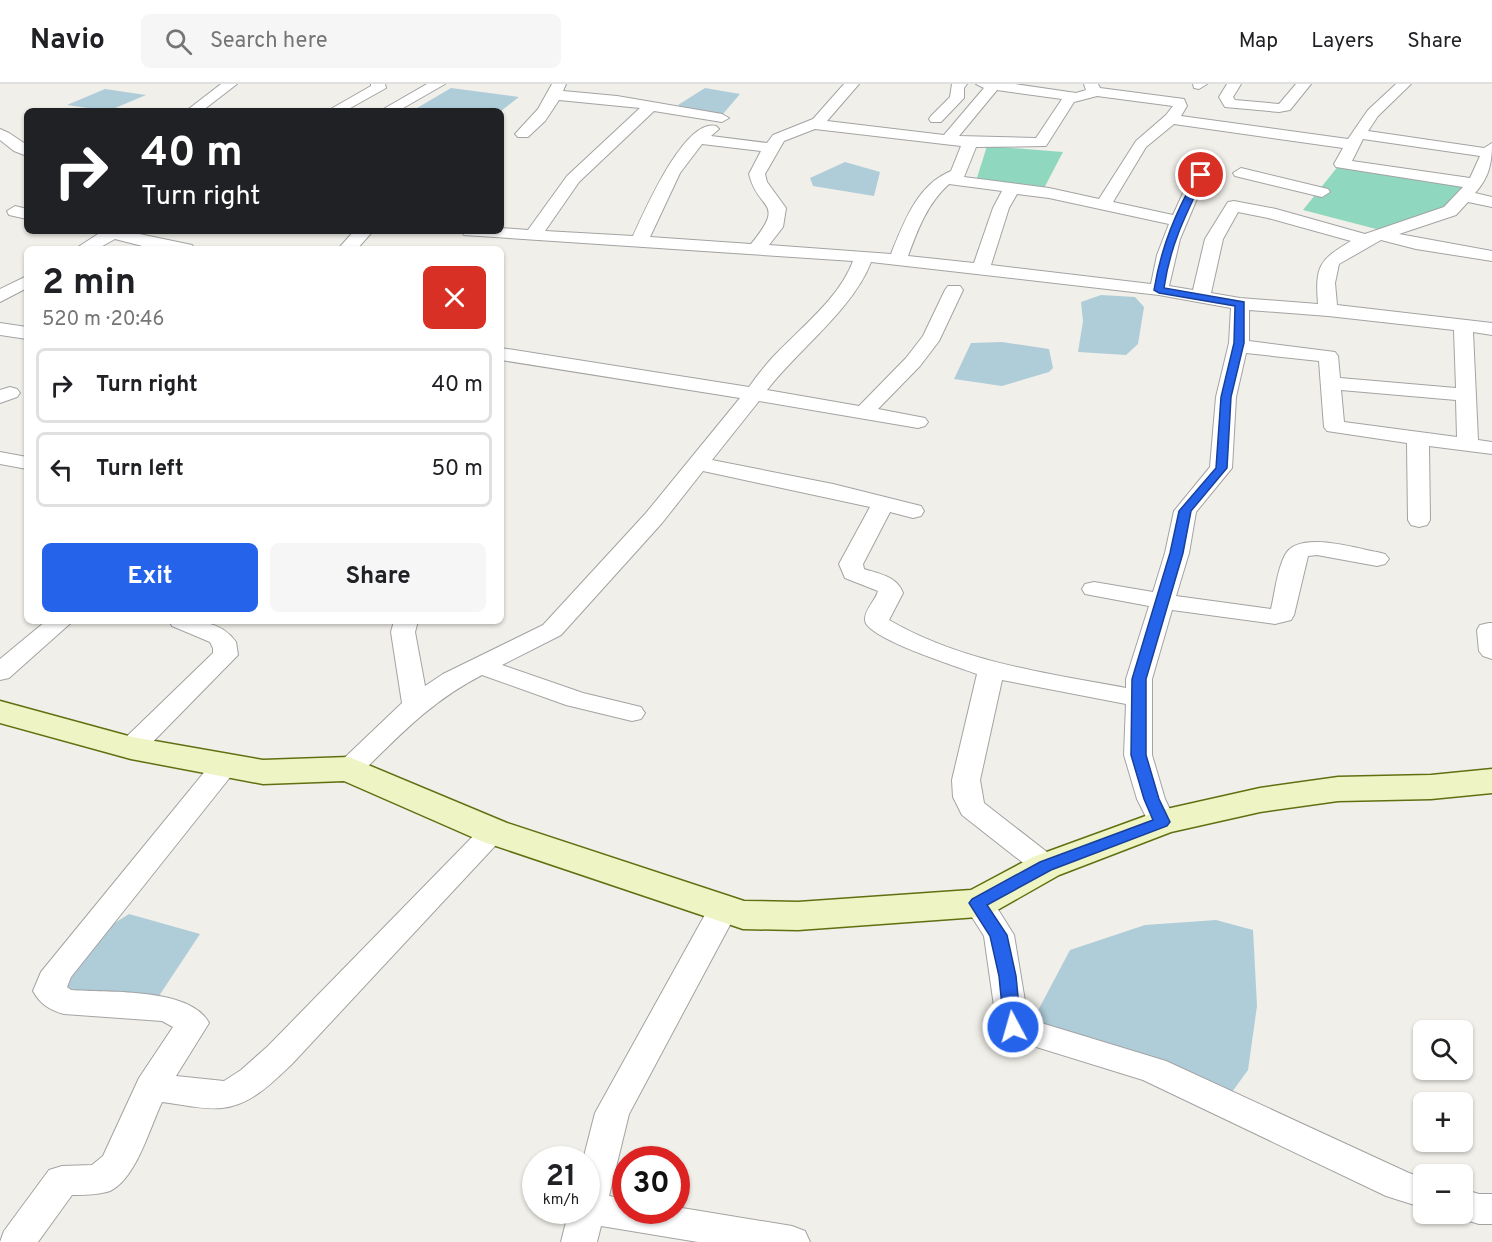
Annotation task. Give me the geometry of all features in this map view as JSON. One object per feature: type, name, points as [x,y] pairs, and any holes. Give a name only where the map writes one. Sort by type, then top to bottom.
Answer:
[{"type":"street","points":[[197,108],[230,84]]},
{"type":"street","points":[[339,108],[371,93],[379,88],[378,84]]},
{"type":"street","points":[[393,108],[438,84]]},
{"type":"street","points":[[756,249],[774,227],[778,216],[778,208],[759,182],[757,174],[771,148],[778,138],[818,122],[852,84]]},
{"type":"street","points":[[936,119],[957,98],[957,87],[960,84]]},
{"type":"street","points":[[1234,84],[1226,97],[1230,104],[1279,108],[1285,107],[1304,84]]},
{"type":"street","points":[[1302,222],[1373,113],[1404,84]]},
{"type":"street","points":[[948,140],[989,85],[1024,87],[1072,96]]},
{"type":"street","points":[[813,124],[970,142],[1008,145],[1041,143],[1063,105],[1072,96],[1094,88],[1175,101],[1180,106],[1174,118],[1142,144],[1104,204]]},
{"type":"street","points":[[522,134],[535,125],[550,105],[557,90],[722,118],[698,140],[672,172],[639,242]]},
{"type":"street","points":[[533,235],[573,179],[651,106]]},
{"type":"street","points":[[1174,118],[1354,139],[1491,150],[1469,190],[1450,211],[1373,238],[1331,262],[1326,279],[1328,310]]},
{"type":"street","points":[[0,134],[12,139],[18,147],[24,150]]},
{"type":"street","points":[[698,140],[771,148]]},
{"type":"street","points":[[897,260],[916,214],[933,190],[946,179],[958,174],[970,142]]},
{"type":"street","points":[[1159,290],[1164,257],[1178,221],[1201,175],[1205,161]]},
{"type":"street","points":[[1241,173],[1469,190],[1492,202]]},
{"type":"street","points":[[946,179],[1012,187],[1104,204],[1178,221]]},
{"type":"street","points":[[981,268],[1000,208],[1012,187]]},
{"type":"street","points":[[1202,298],[1209,247],[1219,226],[1234,206],[1373,238],[1492,256]]},
{"type":"street","points":[[504,233],[864,256],[1159,290],[1240,304],[1328,310],[1492,329]]},
{"type":"street","points":[[89,246],[108,234]]},
{"type":"street","points":[[118,234],[163,246]]},
{"type":"street","points":[[350,246],[361,234]]},
{"type":"street","points":[[349,769],[415,705],[452,680],[552,630],[618,560],[777,364],[825,315],[856,275],[864,256]]},
{"type":"street","points":[[0,296],[24,283]]},
{"type":"street","points":[[863,413],[913,362],[932,337],[954,290]]},
{"type":"street","points":[[1162,822],[1151,799],[1138,755],[1139,679],[1177,553],[1185,511],[1221,468],[1226,397],[1238,346],[1240,304]]},
{"type":"street","points":[[1463,325],[1468,445]]},
{"type":"street","points":[[0,329],[24,333]]},
{"type":"street","points":[[1238,346],[1328,356],[1334,427],[1492,448]]},
{"type":"street","points":[[504,354],[918,422]]},
{"type":"street","points":[[1330,383],[1466,395]]},
{"type":"street","points":[[1418,438],[1419,520]]},
{"type":"street","points":[[0,458],[24,462]]},
{"type":"street","points":[[698,464],[913,511]]},
{"type":"street","points":[[883,503],[851,564],[853,573],[885,584],[890,589],[891,593],[877,617],[877,623],[899,636],[991,670],[1139,699]]},
{"type":"street","points":[[1094,589],[1210,609],[1275,617],[1282,615],[1296,556],[1301,550],[1317,548],[1377,559]]},
{"type":"street","points":[[0,672],[57,624]]},
{"type":"street","points":[[131,748],[225,655],[228,648],[226,642],[187,624]]},
{"type":"street","points":[[405,624],[403,632],[415,705]]},
{"type":"street","points":[[481,666],[575,699],[632,713]]},
{"type":"street","points":[[991,670],[966,780],[967,797],[972,808],[1046,866]]},
{"type":"street","points":[[0,712],[131,748],[263,772],[349,769],[494,832],[743,915],[798,916],[978,903],[1046,866],[1162,822],[1260,800],[1338,789],[1431,787],[1492,781]]},
{"type":"street","points":[[17,1242],[62,1181],[100,1179],[116,1166],[151,1087],[193,1023],[168,1009],[64,1002],[49,991],[57,972],[225,765]]},
{"type":"street","points":[[151,1087],[221,1095],[232,1094],[248,1084],[280,1055],[494,832]]},
{"type":"street","points":[[978,903],[999,935],[1013,1027],[1154,1070],[1399,1185],[1413,1189]]},
{"type":"street","points":[[723,910],[612,1113],[583,1225],[792,1242]]},
{"type":"street","points":[[1473,1207],[1492,1209]]},
{"type":"green space","points":[[987,146],[1063,152],[1042,192],[976,181]]},
{"type":"green space","points":[[1339,165],[1464,185],[1445,207],[1380,230],[1303,210]]},
{"type":"water","points":[[451,88],[519,97],[504,109],[417,108]]},
{"type":"water","points":[[705,88],[740,94],[723,114],[692,113],[678,105]]},
{"type":"water","points":[[105,89],[146,95],[115,108],[67,105]]},
{"type":"water","points":[[845,162],[880,172],[874,196],[813,186],[810,178]]},
{"type":"water","points":[[1101,295],[1135,297],[1144,307],[1138,344],[1126,355],[1078,352],[1083,321],[1081,302]]},
{"type":"water","points":[[1002,342],[1049,349],[1053,368],[1049,372],[1002,386],[954,379],[971,343]]},
{"type":"water","points":[[129,914],[200,934],[149,1011],[54,984],[81,944]]},
{"type":"water","points":[[1216,920],[1253,930],[1257,1006],[1248,1070],[1224,1103],[1025,1035],[1070,950],[1145,925]]},
{"type":"route","points":[[1013,1027],[999,935],[978,903],[1046,866],[1162,822],[1151,799],[1138,755],[1139,679],[1177,553],[1185,511],[1221,468],[1226,397],[1239,343],[1240,304],[1159,290],[1164,257],[1178,221],[1201,175]]}]
